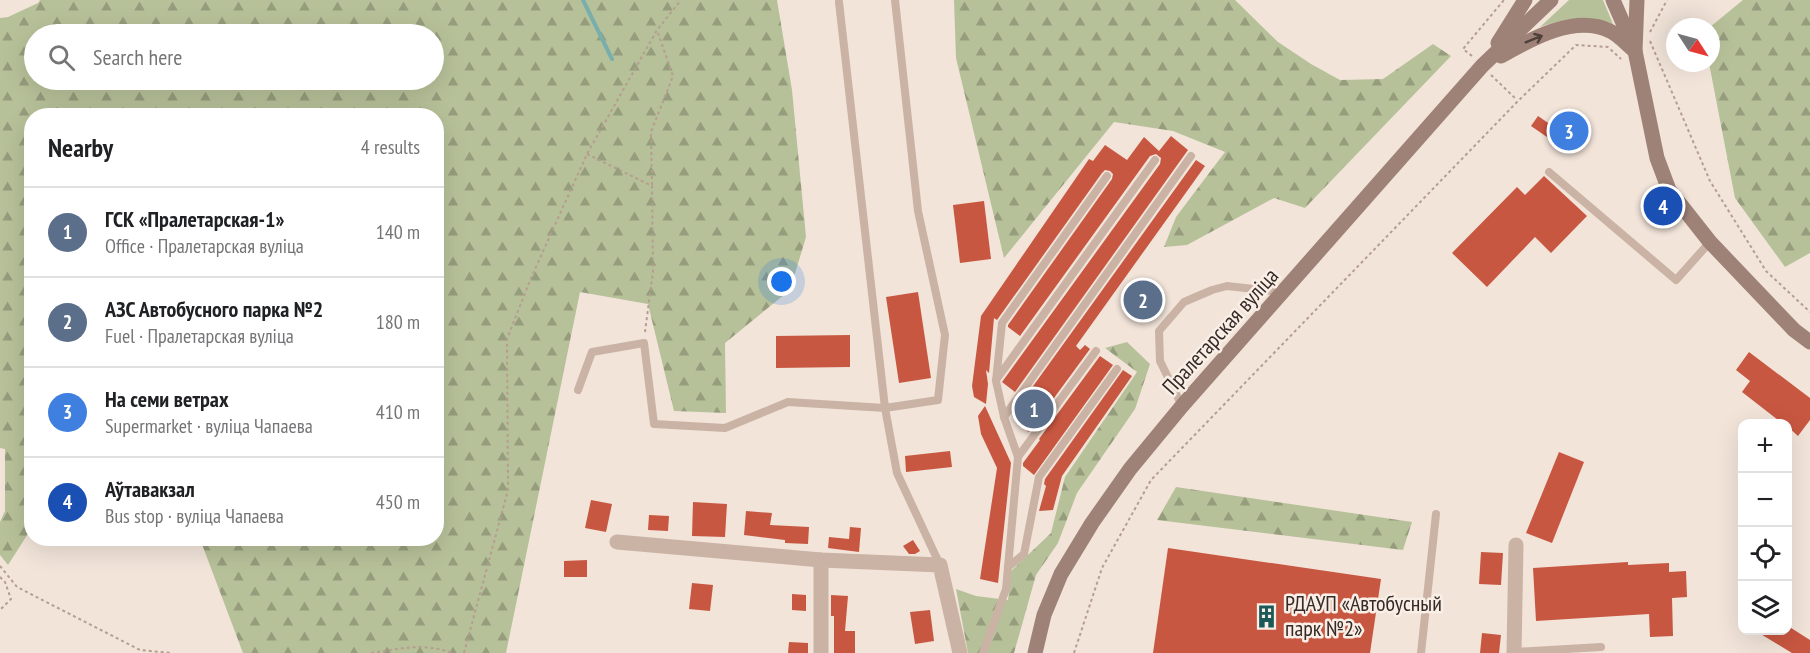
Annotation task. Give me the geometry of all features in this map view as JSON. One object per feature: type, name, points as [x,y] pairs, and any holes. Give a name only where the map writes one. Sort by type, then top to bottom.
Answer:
[{"type":"main road","name":"Пралетарская вуліца","points":[[1482,66],[1525,0]]},
{"type":"main road","name":"Пралетарская вуліца","points":[[1035,653],[1044,615],[1061,574],[1092,523],[1130,469],[1182,406],[1482,66],[1551,0]]},
{"type":"main road","points":[[1613,0],[1635,51],[1657,158],[1669,190],[1710,242],[1794,330],[1810,342]]},
{"type":"main road","points":[[1635,51],[1637,0]]},
{"type":"main road","points":[[1482,66],[1529,40],[1576,26],[1596,26],[1611,31],[1635,51]]},
{"type":"street","points":[[617,542],[821,560],[940,565],[960,653]]},
{"type":"street","points":[[1514,653],[1516,545]]},
{"type":"street","points":[[820,653],[821,560]]},
{"type":"lane","points":[[578,390],[592,352],[644,344],[654,424],[725,428],[788,402],[885,408],[938,400],[945,335],[918,211],[895,0]]},
{"type":"lane","points":[[839,2],[885,408],[897,473],[940,565]]},
{"type":"lane","points":[[1004,417],[1191,156]]},
{"type":"lane","points":[[996,381],[1155,160]]},
{"type":"lane","points":[[1549,172],[1676,280],[1710,242]]},
{"type":"lane","points":[[983,653],[1006,590],[1018,457],[1004,417],[996,381],[1002,323],[1107,176]]},
{"type":"lane","points":[[1182,406],[1160,361],[1159,331],[1184,302],[1227,286],[1284,292]]},
{"type":"lane","points":[[1018,457],[1096,351]]},
{"type":"lane","points":[[1008,567],[1024,554],[1039,477],[1117,369]]},
{"type":"lane","points":[[1421,653],[1436,514]]},
{"type":"lane","points":[[1514,653],[1601,647]]},
{"type":"path","points":[[464,653],[508,490],[507,339],[531,278],[587,154],[657,30],[681,0]]},
{"type":"path","points":[[1074,653],[1102,568],[1151,480],[1510,109],[1576,45],[1608,47],[1620,60],[1645,45],[1667,0]]},
{"type":"path","points":[[1648,24],[1648,36],[1710,181],[1766,271],[1810,312]]},
{"type":"path","points":[[644,344],[652,272],[651,132],[672,76],[657,30]]},
{"type":"path","points":[[587,154],[652,186]]},
{"type":"path","points":[[0,566],[17,586],[140,650],[171,653]]},
{"type":"path","points":[[0,577],[6,582],[11,599],[0,610]]},
{"type":"path","points":[[370,653],[419,646],[436,647],[452,653]]},
{"type":"green space","points":[[40,0],[777,0],[792,90],[806,237],[790,290],[725,343],[726,413],[674,411],[648,304],[580,292],[506,653],[243,653],[203,546],[444,546],[444,108],[24,108],[24,540],[8,565],[0,555],[0,522],[5,511],[5,449],[0,448],[0,18],[8,17]]},
{"type":"green space","points":[[954,0],[1235,0],[1278,42],[1340,80],[1383,79],[1433,44],[1451,56],[1305,208],[1274,198],[1187,245],[1164,247],[1176,217],[1225,152],[1173,131],[1114,122],[1004,258],[956,58]]},
{"type":"green space","points":[[1569,0],[1603,0],[1613,24],[1594,19],[1576,19],[1540,27]]},
{"type":"green space","points":[[1743,0],[1810,0],[1810,253],[1785,267],[1735,198],[1711,72],[1720,72],[1720,19]]},
{"type":"green space","points":[[1127,342],[1150,364],[1135,409],[1077,493],[1058,543],[1036,575],[1014,653],[968,653],[956,589],[976,596],[1008,600],[1011,571],[1051,533],[1065,477],[1137,372],[1105,348]]},
{"type":"green space","points":[[1176,487],[1412,522],[1403,550],[1157,520]]},
{"type":"building","points":[[1538,116],[1554,127],[1547,137],[1531,126]]},
{"type":"building","points":[[1569,116],[1585,130],[1569,147],[1554,132]]},
{"type":"building","points":[[1171,136],[1188,150],[1015,392],[1002,382],[1160,164],[1161,158],[1156,154],[1150,156],[1020,336],[1008,325],[1112,179],[1113,174],[1110,171],[1105,170],[1102,173],[997,320],[994,318],[989,373],[986,370],[988,384],[986,404],[974,397],[972,386],[981,316],[1089,159],[1093,161],[1105,145],[1127,160],[1144,137],[1159,151]]},
{"type":"building","points":[[1196,160],[1205,166],[1076,346],[1080,350],[1085,345],[1090,349],[1029,432],[1018,425],[1027,411],[1018,407]]},
{"type":"building","points":[[1544,176],[1587,216],[1551,253],[1535,237],[1487,287],[1452,253],[1517,187],[1525,195]]},
{"type":"building","points":[[984,201],[991,259],[960,263],[953,205]]},
{"type":"building","points":[[1146,290],[1154,298],[1140,311],[1132,303]]},
{"type":"building","points":[[918,292],[931,378],[899,383],[886,297]]},
{"type":"building","points":[[850,335],[850,367],[776,368],[776,336]]},
{"type":"building","points":[[1749,352],[1810,398],[1810,420],[1798,436],[1792,431],[1792,419],[1777,419],[1742,392],[1750,381],[1736,370]]},
{"type":"building","points":[[1100,356],[1113,365],[1034,475],[1023,466],[1023,463]]},
{"type":"building","points":[[1123,370],[1132,376],[1062,476],[1053,510],[1039,511],[1046,486],[1045,479]]},
{"type":"building","points":[[985,406],[1011,463],[998,583],[980,579],[997,468],[981,434],[978,416]]},
{"type":"building","points":[[950,451],[952,467],[906,472],[905,456]]},
{"type":"building","points":[[1559,452],[1584,462],[1552,543],[1526,533]]},
{"type":"building","points":[[591,500],[612,504],[606,532],[585,528]]},
{"type":"building","points":[[693,502],[727,504],[725,537],[692,536]]},
{"type":"building","points":[[746,511],[772,513],[770,525],[809,527],[808,544],[785,543],[785,540],[744,535]]},
{"type":"building","points":[[649,515],[669,516],[668,531],[648,530]]},
{"type":"building","points":[[850,527],[861,528],[859,552],[828,548],[829,537],[849,539]]},
{"type":"building","points":[[913,540],[920,551],[909,554],[903,546]]},
{"type":"building","name":"РДАУП «Автобусный парк №2»","points":[[1168,548],[1381,579],[1370,653],[1153,653]]},
{"type":"building","points":[[1481,552],[1503,553],[1501,585],[1479,584]]},
{"type":"building","points":[[587,560],[587,577],[564,577],[564,561]]},
{"type":"building","points":[[1628,562],[1628,565],[1669,563],[1669,572],[1686,571],[1687,597],[1672,598],[1673,636],[1650,637],[1649,614],[1536,621],[1533,568]]},
{"type":"building","points":[[692,583],[713,585],[710,611],[689,609]]},
{"type":"building","points":[[792,594],[806,595],[806,611],[792,610]]},
{"type":"building","points":[[831,595],[848,596],[845,631],[855,631],[855,653],[834,653],[834,616],[831,616]]},
{"type":"building","points":[[930,610],[934,641],[915,644],[910,612]]},
{"type":"building","points":[[1792,629],[1810,640],[1810,653],[1792,653],[1762,635],[1792,635]]},
{"type":"building","points":[[1482,633],[1501,635],[1499,653],[1480,653]]},
{"type":"building","points":[[789,642],[808,643],[808,653],[788,653]]},
{"type":"waterway","points":[[583,0],[612,59]]},
{"type":"place","name":"На семи ветрах","points":[[1569,131]]},
{"type":"place","name":"Аўтавакзал","points":[[1663,206]]},
{"type":"place","name":"АЗС Автобусного парка №2","points":[[1143,300]]},
{"type":"place","name":"ГСК «Пралетарская-1»","points":[[1034,409]]},
{"type":"place","name":"РДАУП «Автобусный парк №2»","points":[[1267,616]]}]
